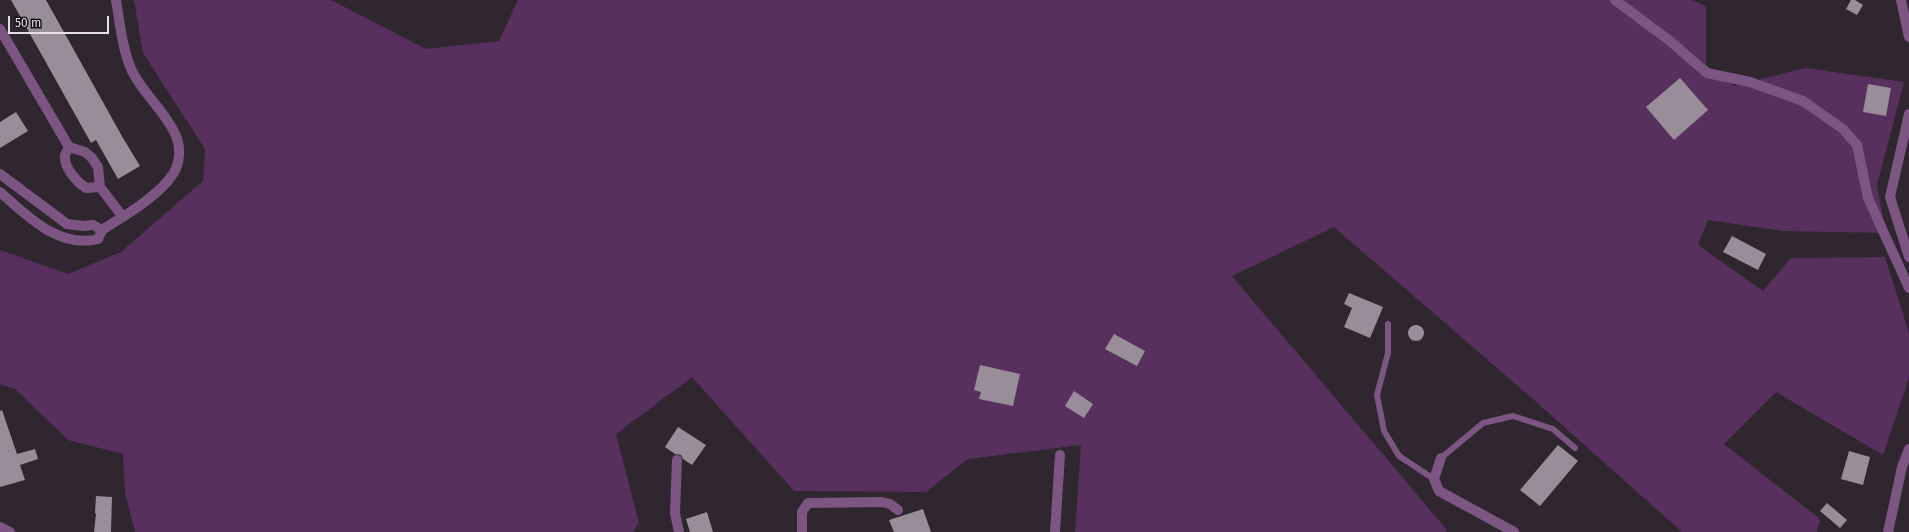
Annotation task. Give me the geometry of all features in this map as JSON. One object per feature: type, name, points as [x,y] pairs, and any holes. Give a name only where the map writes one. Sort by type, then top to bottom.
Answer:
[{"type":"street","points":[[0,192],[16,207],[54,235],[76,242],[89,241],[98,239],[102,230],[123,217],[160,188],[174,174],[179,161],[176,136],[132,71],[123,39],[116,0]]},
{"type":"street","points":[[1615,0],[1670,41],[1707,72],[1750,82],[1803,101],[1843,129],[1857,145],[1868,198],[1909,288]]},
{"type":"street","points":[[1901,0],[1909,37]]},
{"type":"street","points":[[0,29],[69,147],[85,152],[98,166],[100,187],[123,217]]},
{"type":"street","points":[[1909,114],[1890,197],[1909,256]]},
{"type":"street","points":[[69,147],[65,156],[68,168],[78,182],[86,188],[100,187]]},
{"type":"street","points":[[0,174],[67,224],[83,226],[94,225],[102,230]]},
{"type":"street","points":[[1888,532],[1902,467],[1909,449]]},
{"type":"street","points":[[1055,532],[1060,456]]},
{"type":"street","points":[[1441,458],[1434,479],[1439,491],[1514,532]]},
{"type":"street","points":[[677,460],[675,513],[679,532]]},
{"type":"street","points":[[802,532],[802,512],[808,503],[882,502],[890,504],[898,510]]},
{"type":"street","points":[[0,527],[10,532]]},
{"type":"lane","points":[[1388,324],[1388,353],[1377,395],[1384,431],[1399,456],[1434,479]]},
{"type":"lane","points":[[1441,458],[1483,423],[1513,416],[1553,429],[1575,448]]},
{"type":"shaded area","points":[[134,0],[331,0],[426,49],[499,41],[518,0],[1692,0],[1706,6],[1706,65],[1734,86],[1806,68],[1904,82],[1877,185],[1886,233],[1782,231],[1708,220],[1698,245],[1763,291],[1791,258],[1885,257],[1909,333],[1909,378],[1883,455],[1776,392],[1724,444],[1820,519],[1817,532],[1682,532],[1534,400],[1334,227],[1232,276],[1447,530],[1446,532],[1075,532],[1081,445],[968,459],[926,492],[794,491],[692,377],[616,434],[639,523],[633,532],[135,532],[125,493],[123,454],[68,440],[15,389],[0,384],[0,250],[68,274],[121,252],[203,181],[205,149],[143,53]]},
{"type":"building","points":[[11,0],[46,0],[140,166],[118,179],[96,140],[91,143]]},
{"type":"building","points":[[1851,0],[1855,0],[1863,5],[1857,15],[1846,9]]},
{"type":"building","points":[[1680,78],[1708,110],[1674,140],[1646,107]]},
{"type":"building","points":[[1868,84],[1891,88],[1886,116],[1863,112]]},
{"type":"building","points":[[16,112],[28,131],[0,148],[0,122]]},
{"type":"building","points":[[1732,236],[1766,254],[1758,270],[1723,252]]},
{"type":"building","points":[[1349,293],[1383,307],[1370,338],[1344,327],[1352,308],[1344,304]]},
{"type":"building","points":[[1416,325],[1423,330],[1424,333],[1419,340],[1416,341],[1409,336],[1408,333],[1413,326]]},
{"type":"building","points":[[1114,334],[1145,351],[1137,366],[1105,349]]},
{"type":"building","points":[[980,365],[1020,374],[1013,406],[979,399],[981,392],[974,390]]},
{"type":"building","points":[[1074,391],[1093,404],[1084,418],[1065,406]]},
{"type":"building","points":[[2,410],[17,454],[35,449],[38,459],[20,465],[25,480],[0,487],[0,411]]},
{"type":"building","points":[[678,427],[706,445],[692,465],[683,459],[681,455],[675,454],[665,447]]},
{"type":"building","points":[[1558,445],[1578,461],[1540,506],[1520,490]]},
{"type":"building","points":[[1849,451],[1870,457],[1863,485],[1841,479]]},
{"type":"building","points":[[96,496],[112,497],[111,532],[94,532]]},
{"type":"building","points":[[1827,503],[1847,520],[1840,528],[1820,511]]},
{"type":"building","points":[[923,509],[931,532],[894,532],[889,520]]},
{"type":"building","points":[[707,512],[713,532],[690,532],[686,519]]}]
